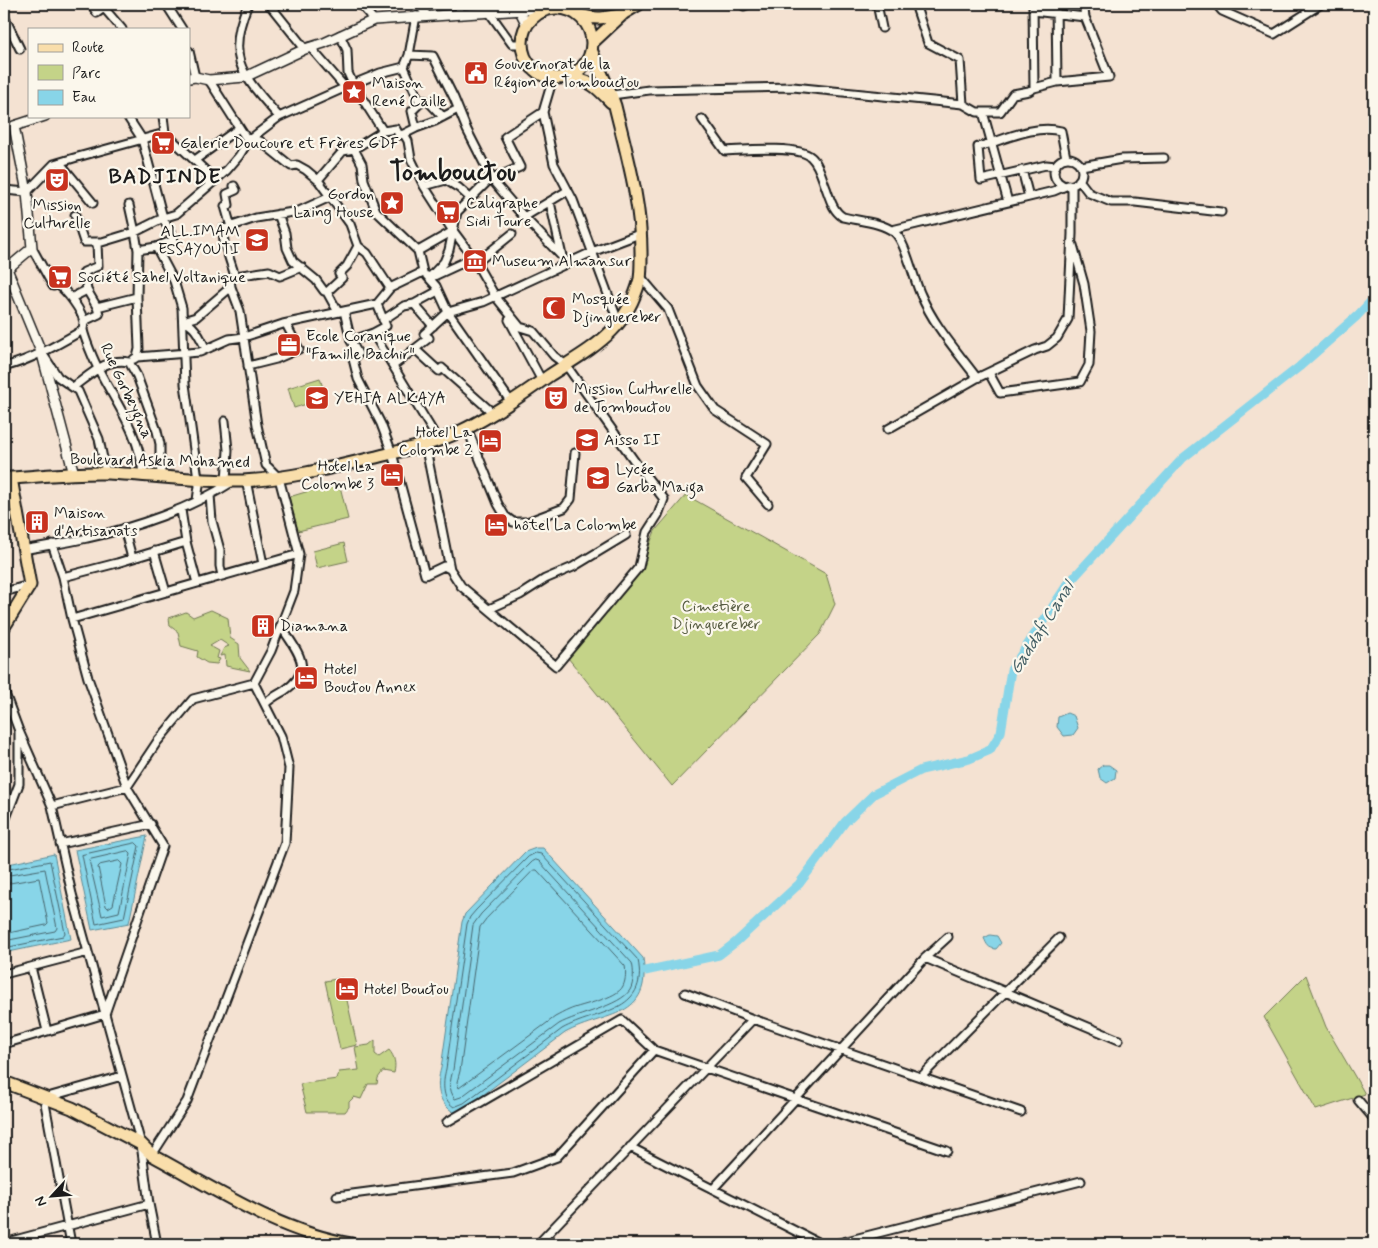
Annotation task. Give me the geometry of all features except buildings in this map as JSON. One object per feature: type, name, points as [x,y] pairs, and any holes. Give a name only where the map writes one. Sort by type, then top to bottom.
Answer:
[{"type":"main road","points":[[592,47],[624,13],[639,4]]},
{"type":"main road","points":[[559,78],[574,75],[582,69],[588,61],[592,47],[591,32],[586,22],[566,6],[543,11],[534,16],[527,25],[523,34],[522,44],[528,63],[544,76],[559,78],[582,80],[596,86],[614,100]]},
{"type":"main road","points":[[578,14],[592,18],[609,17],[624,13]]},
{"type":"main road","name":"Boulevard Askia Mohamed","points":[[7,478],[106,473],[235,481],[279,478],[324,469],[425,444],[467,428],[511,402],[596,345],[619,324],[631,304],[640,276],[642,234],[634,184],[614,100],[598,68],[592,47]]},
{"type":"main road","points":[[4,627],[30,585],[7,478]]},
{"type":"main road","points":[[4,1082],[72,1108],[140,1144],[152,1155],[252,1209],[329,1243],[351,1244]]},
{"type":"street","points":[[91,4],[96,13],[104,8],[121,28]]},
{"type":"street","points":[[166,4],[181,28]]},
{"type":"street","points":[[248,4],[240,22],[237,55],[245,77],[279,117]]},
{"type":"street","points":[[269,4],[307,48],[343,84],[351,86]]},
{"type":"street","points":[[360,4],[374,20]]},
{"type":"street","points":[[418,4],[427,15]]},
{"type":"street","points":[[458,4],[461,14]]},
{"type":"street","points":[[877,4],[882,28]]},
{"type":"street","points":[[916,4],[928,43],[960,60],[964,104]]},
{"type":"street","points":[[1056,4],[1057,82]]},
{"type":"street","points":[[614,100],[649,90],[792,87],[964,104],[977,112],[1000,112],[1013,94],[1030,91],[1034,88],[1057,82],[1109,77],[1085,17],[1083,4]]},
{"type":"street","points":[[1216,4],[1222,11],[1274,34],[1321,4]]},
{"type":"street","points":[[190,60],[192,78],[209,80],[245,77],[374,20],[488,12],[516,8],[553,8]]},
{"type":"street","points":[[516,8],[527,25]]},
{"type":"street","points":[[1034,88],[1033,8],[1056,14],[1085,17]]},
{"type":"street","points":[[488,12],[512,44],[522,44]]},
{"type":"street","points":[[4,16],[20,49]]},
{"type":"street","points":[[416,16],[409,55],[404,67],[420,103]]},
{"type":"street","points":[[340,35],[347,50],[348,73],[351,86],[383,131]]},
{"type":"street","points":[[409,55],[433,56],[492,179],[524,217],[568,262]]},
{"type":"street","points":[[75,215],[84,242],[97,242],[135,232],[163,218],[176,214],[227,170],[249,140],[279,117],[380,73],[404,67]]},
{"type":"street","points":[[429,278],[444,262],[449,250],[457,212],[481,187],[492,179],[520,167],[505,137],[543,112],[559,78]]},
{"type":"street","points":[[209,80],[239,128],[249,140],[260,141],[291,166],[298,165],[318,180],[350,224],[358,246],[367,253],[390,288]]},
{"type":"street","points":[[416,128],[412,111],[423,100],[429,102],[443,117]]},
{"type":"street","points":[[318,180],[343,151],[354,149],[383,131],[396,129],[399,135],[404,134],[458,109]]},
{"type":"street","points":[[543,112],[554,164],[572,200],[619,324]]},
{"type":"street","points":[[983,112],[1008,202]]},
{"type":"street","points":[[39,118],[14,126],[27,192],[32,248],[53,286],[58,284],[64,289],[84,321],[99,314],[88,290],[84,272],[98,266],[97,242]]},
{"type":"street","points":[[128,118],[142,139],[163,218],[174,240],[156,247],[138,250]]},
{"type":"street","points":[[163,118],[165,133],[206,171],[209,185]]},
{"type":"street","points":[[702,119],[725,151],[797,149],[810,155],[816,162],[833,207],[838,214],[843,217],[884,227],[892,230],[900,237],[921,295],[939,328],[977,378]]},
{"type":"street","points":[[195,160],[239,128]]},
{"type":"street","points":[[1056,166],[1046,165],[981,180],[978,148],[1040,129],[1054,129],[1061,131],[1066,158]]},
{"type":"street","points":[[27,192],[54,164],[165,133]]},
{"type":"street","points":[[404,134],[408,141],[411,159],[424,186],[453,231],[475,260],[542,381]]},
{"type":"street","points":[[354,149],[362,164],[364,180],[376,211],[418,251],[423,272],[438,291],[448,312],[511,402]]},
{"type":"street","points":[[892,230],[1054,191],[1070,185],[1079,180],[1082,171],[1081,166],[1074,159],[1066,158],[1056,166],[1055,175],[1060,182],[1070,185]]},
{"type":"street","points":[[1081,166],[1122,159],[1164,158]]},
{"type":"street","points":[[60,162],[93,203]]},
{"type":"street","points":[[1022,170],[1029,197]]},
{"type":"street","points":[[424,186],[446,180],[470,198]]},
{"type":"street","points":[[1079,180],[1089,193],[1111,202],[1135,202],[1221,212]]},
{"type":"street","points":[[888,429],[977,378],[1035,350],[1048,346],[1057,338],[1068,319],[1071,240],[1070,185]]},
{"type":"street","points":[[231,226],[225,206],[229,205],[227,194],[236,190],[234,186]]},
{"type":"street","points":[[4,190],[27,192]]},
{"type":"street","points":[[524,217],[567,191]]},
{"type":"street","points":[[235,276],[224,242],[223,229],[256,218],[299,211],[330,196]]},
{"type":"street","points":[[550,202],[562,256]]},
{"type":"street","points":[[129,205],[138,250],[139,348],[137,357]]},
{"type":"street","points":[[278,214],[287,248],[293,261],[316,280],[341,312],[351,341],[358,354],[353,359],[358,380],[381,424],[392,453],[425,574],[444,566],[450,569]]},
{"type":"street","points":[[418,251],[453,231]]},
{"type":"street","points":[[429,278],[475,260],[512,234]]},
{"type":"street","points":[[394,365],[429,338],[424,334],[448,312],[497,299],[568,262],[642,234]]},
{"type":"street","points":[[989,373],[1000,393],[1080,382],[1090,365],[1091,331],[1084,284],[1071,240]]},
{"type":"street","points":[[327,292],[342,278],[338,274],[347,266],[358,246]]},
{"type":"street","points":[[156,247],[174,281],[182,308],[185,384],[198,479],[197,500]]},
{"type":"street","points":[[32,248],[5,269],[42,354],[74,474]]},
{"type":"street","points":[[52,806],[127,787],[157,742],[194,699],[254,683],[271,651],[294,591],[299,554],[279,478],[266,465],[240,311],[230,279],[235,276],[269,271],[280,276],[302,267]]},
{"type":"street","points":[[73,387],[98,369],[114,361],[130,362],[137,357],[184,354],[206,349],[229,339],[244,337],[286,324],[377,304],[390,288],[423,272]]},
{"type":"street","points":[[640,276],[668,309],[698,386],[715,410],[767,444],[746,478],[768,504]]},
{"type":"street","points":[[183,322],[196,317],[231,287]]},
{"type":"street","points":[[71,298],[88,290]]},
{"type":"street","points":[[384,320],[404,306],[414,304],[438,291]]},
{"type":"street","points":[[97,307],[137,297]]},
{"type":"street","points":[[425,444],[450,569],[461,586],[556,666],[639,567],[648,532],[658,515],[664,498],[638,466],[566,365],[554,356],[533,331],[520,328],[497,299]]},
{"type":"street","points":[[351,341],[386,326],[377,304]]},
{"type":"street","points":[[414,304],[433,326]]},
{"type":"street","name":"Rue Gorbeygna","points":[[84,321],[83,330],[98,369],[136,438],[142,459],[143,476]]},
{"type":"street","points":[[183,322],[188,322],[206,349]]},
{"type":"street","points":[[248,366],[276,359],[299,349],[286,324]]},
{"type":"street","points":[[4,367],[42,354],[83,330]]},
{"type":"street","points":[[373,333],[438,440]]},
{"type":"street","points":[[414,350],[438,371],[442,368],[493,413]]},
{"type":"street","points":[[42,354],[58,377],[78,391],[99,439],[106,473]]},
{"type":"street","points":[[130,362],[157,432],[160,444],[162,477]]},
{"type":"street","points":[[225,421],[228,458],[263,564]]},
{"type":"street","points":[[467,428],[498,504],[505,516],[513,522],[527,522],[564,508],[571,499],[576,454]]},
{"type":"street","points":[[23,550],[88,538],[181,510],[235,481]]},
{"type":"street","points":[[210,495],[212,521],[220,550],[222,576]]},
{"type":"street","points":[[181,510],[186,542],[196,583]]},
{"type":"street","points":[[124,528],[132,558]]},
{"type":"street","points":[[489,609],[520,595],[545,579],[574,567],[626,536]]},
{"type":"street","points":[[63,577],[186,542]]},
{"type":"street","points":[[52,544],[63,577],[88,678],[127,787],[163,846],[105,1014]]},
{"type":"street","points":[[154,551],[166,592]]},
{"type":"street","points":[[72,619],[299,554]]},
{"type":"street","points":[[4,592],[30,585]]},
{"type":"street","points":[[265,704],[301,676],[302,661],[280,626]]},
{"type":"street","points":[[152,1155],[187,1102],[285,843],[289,768],[281,736],[254,683]]},
{"type":"street","points":[[4,691],[19,731],[52,806],[72,894],[140,1144],[157,1244]]},
{"type":"street","points":[[5,819],[19,784],[19,731]]},
{"type":"street","points":[[60,844],[150,824]]},
{"type":"street","points":[[713,1189],[925,958],[948,937]]},
{"type":"street","points":[[921,1077],[1007,993],[1059,938]]},
{"type":"street","points":[[4,974],[88,952]]},
{"type":"street","points":[[925,958],[1119,1040]]},
{"type":"street","points":[[31,967],[47,1031]]},
{"type":"street","points":[[685,993],[753,1019],[1021,1112]]},
{"type":"street","points":[[4,1044],[105,1014]]},
{"type":"street","points":[[538,1244],[753,1019]]},
{"type":"street","points":[[447,1122],[622,1020],[654,1050],[947,1151]]},
{"type":"street","points":[[337,1196],[513,1173],[557,1157],[654,1050]]},
{"type":"street","points":[[71,1244],[44,1098],[122,1076]]},
{"type":"street","points":[[1358,1100],[1374,1119]]},
{"type":"street","points":[[630,1147],[821,1244]]},
{"type":"street","points":[[835,1244],[1082,1181]]},
{"type":"street","points":[[4,1243],[149,1204]]},
{"type":"green space","points":[[320,378],[326,398],[294,408],[288,388]]},
{"type":"green space","points":[[339,482],[348,519],[298,531],[289,497]]},
{"type":"green space","name":"Cimetière Djinguereber","points":[[686,495],[826,574],[835,604],[820,634],[672,786],[568,658],[639,571],[655,531]]},
{"type":"green space","points":[[344,543],[348,561],[317,568],[313,551]]},
{"type":"green space","points":[[211,610],[228,618],[230,638],[239,644],[240,658],[250,671],[226,666],[225,655],[220,656],[224,648],[229,646],[220,640],[210,646],[219,651],[217,658],[220,659],[217,664],[207,663],[197,657],[198,651],[181,646],[178,632],[170,626],[169,618],[186,612],[193,617]]},
{"type":"green space","points":[[1306,975],[1326,1027],[1365,1094],[1316,1110],[1264,1017]]},
{"type":"green space","points":[[342,978],[357,1045],[340,1049],[325,981]]},
{"type":"green space","points":[[375,1040],[375,1054],[379,1057],[389,1050],[393,1055],[394,1073],[383,1071],[378,1078],[377,1084],[368,1084],[361,1099],[354,1097],[349,1102],[349,1107],[345,1112],[307,1112],[300,1084],[337,1079],[339,1072],[359,1070],[355,1047],[369,1045]]},
{"type":"water","points":[[1067,713],[1074,716],[1078,728],[1073,735],[1064,736],[1057,727],[1058,717]]},
{"type":"water","points":[[1103,765],[1109,765],[1116,770],[1115,778],[1107,783],[1100,778],[1098,769]]},
{"type":"water","points":[[147,836],[129,923],[92,930],[75,850]]},
{"type":"water","points":[[536,848],[543,848],[643,958],[644,978],[640,993],[633,1003],[623,1010],[565,1033],[467,1107],[455,1113],[441,1099],[438,1088],[462,922],[465,914],[525,852]]},
{"type":"water","points":[[54,854],[71,939],[4,953],[4,865]]},
{"type":"water","points":[[990,935],[997,936],[1001,943],[996,949],[988,946],[984,938]]},
{"type":"waterway","name":"Gaddafi Canal","points":[[645,971],[719,955],[736,942],[799,884],[845,822],[874,794],[921,770],[969,759],[990,750],[1001,732],[1011,670],[1067,585],[1183,458],[1299,367],[1357,316],[1374,298]]},
{"type":"place","name":"Gouvernorat de la Région de Tombouctou","points":[[476,73]]},
{"type":"place","name":"Maison René Caille","points":[[354,92]]},
{"type":"place","name":"Galerie Doucoure et Frères GDF","points":[[163,143]]},
{"type":"place","name":"Mission Culturelle","points":[[57,180]]},
{"type":"place","name":"Gordon Laing House","points":[[392,203]]},
{"type":"place","name":"Caligraphe Sidi Toure","points":[[448,212]]},
{"type":"place","name":"ALL.IMAM ESSAYOUTI","points":[[257,240]]},
{"type":"place","name":"Museum Almansur","points":[[475,261]]},
{"type":"place","name":"Société Sahel Voltanique","points":[[60,277]]},
{"type":"place","name":"Mosquée Djinguereber","points":[[554,308]]},
{"type":"place","name":"Ecole Coranique \"Famille Bachir\"","points":[[289,345]]},
{"type":"place","name":"YEHIA ALKAYA","points":[[317,398]]},
{"type":"place","name":"Mission Culturelle de Tombouctou","points":[[556,398]]},
{"type":"place","name":"Aisso II","points":[[587,440]]},
{"type":"place","name":"Hotel La Colombe 2","points":[[490,441]]},
{"type":"place","name":"Hotel La Colombe 3","points":[[392,475]]},
{"type":"place","name":"Lycée Garba Maiga","points":[[598,478]]},
{"type":"place","name":"Maison d'Artisanats","points":[[37,522]]},
{"type":"place","name":"hôtel La Colombe","points":[[496,525]]},
{"type":"place","name":"Diamana","points":[[263,626]]},
{"type":"place","name":"Hotel Bouctou Annex","points":[[306,678]]},
{"type":"place","name":"Hotel Bouctou","points":[[347,989]]},
{"type":"district","name":"Tombouctou","points":[[453,173]]},
{"type":"district","name":"BADJINDE","points":[[165,177]]}]
